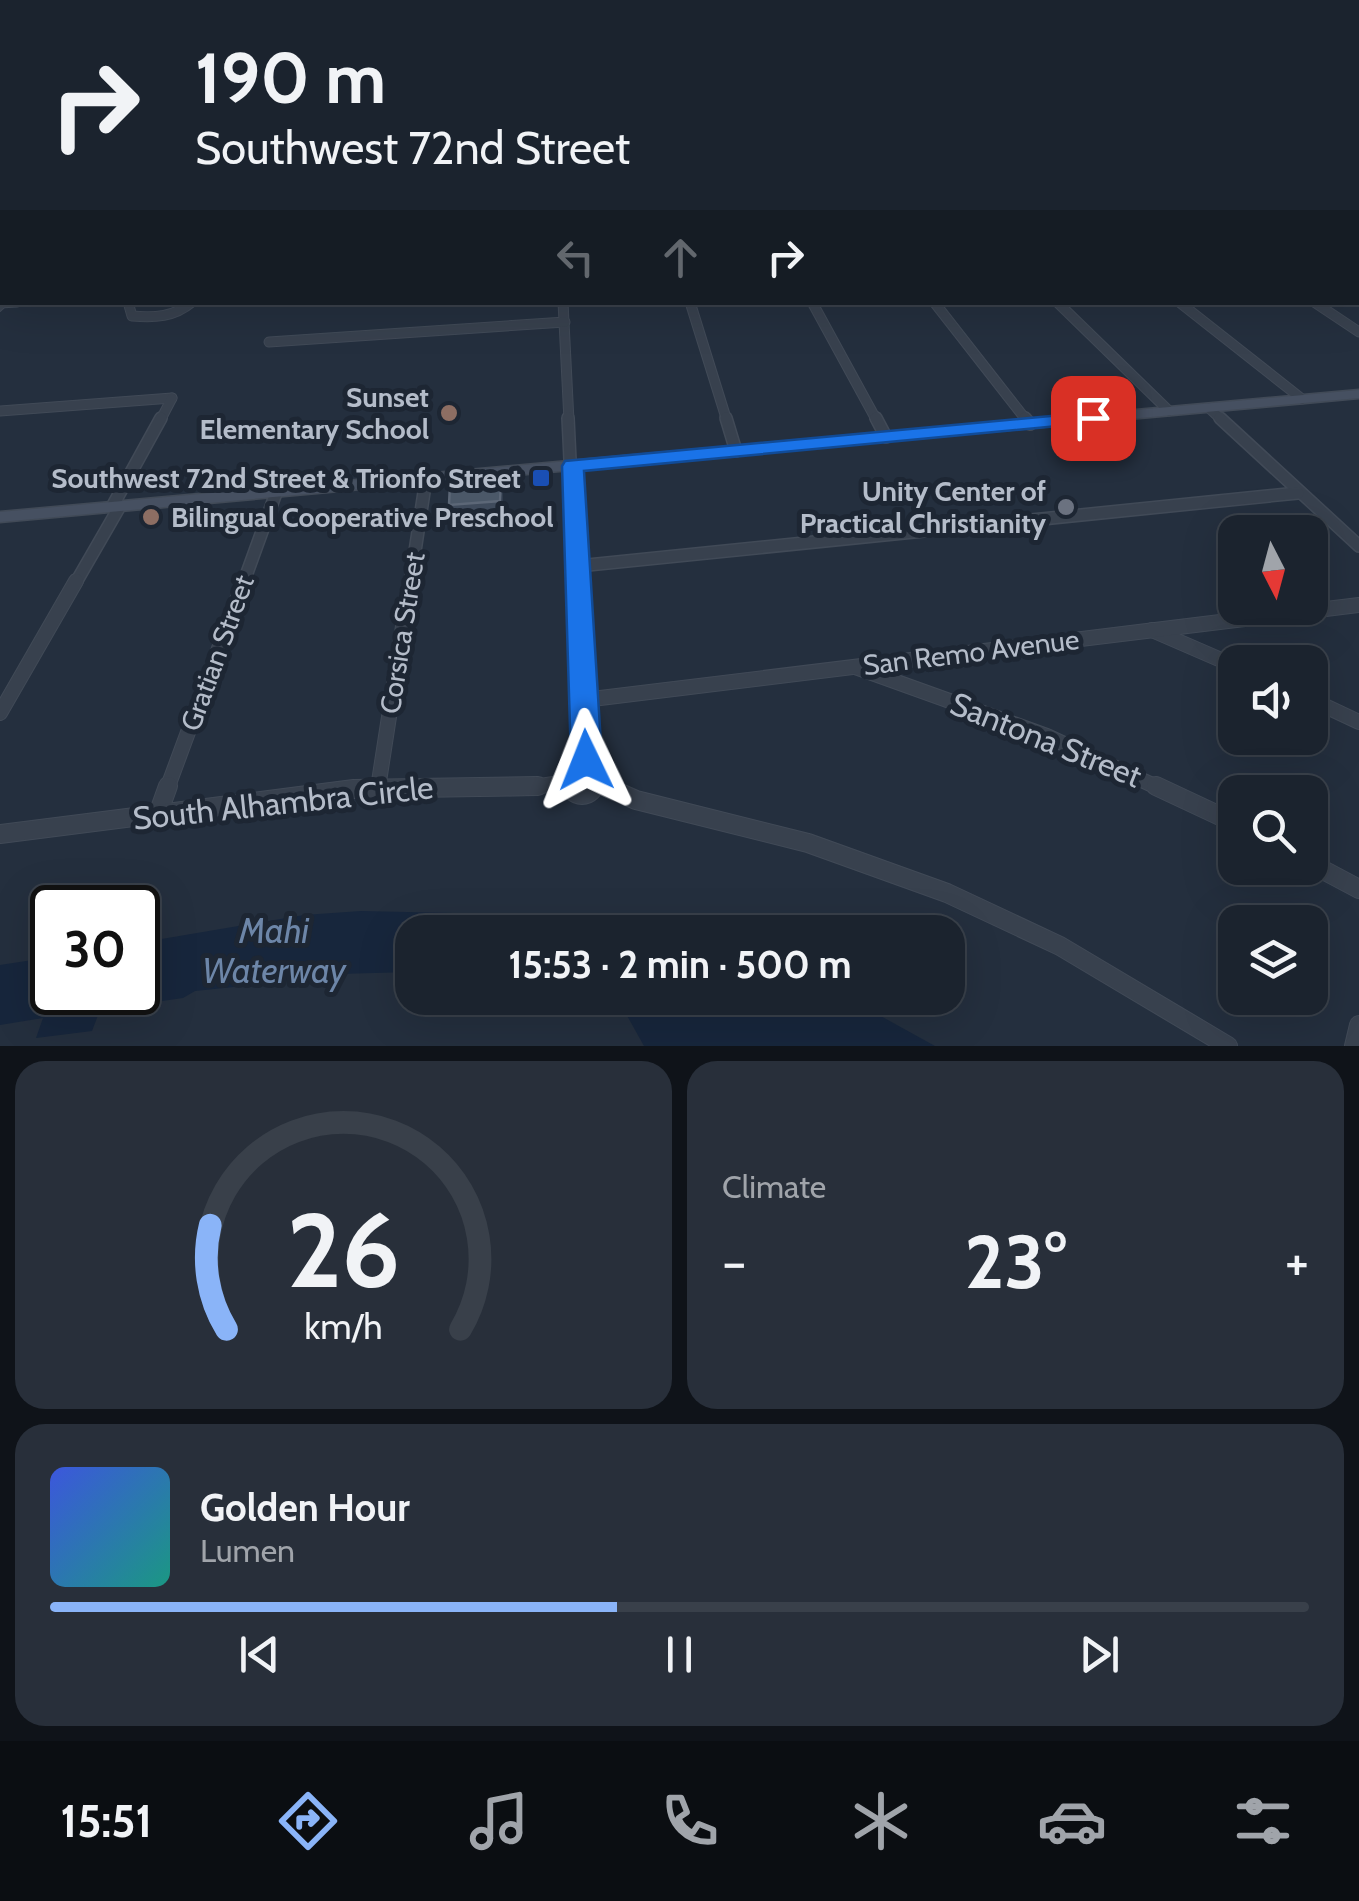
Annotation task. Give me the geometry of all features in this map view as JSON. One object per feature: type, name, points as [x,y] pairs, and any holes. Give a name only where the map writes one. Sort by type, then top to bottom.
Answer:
[{"type":"main road","points":[[0,517],[1359,394]]},
{"type":"street","points":[[129,305],[133,317],[157,317],[189,305]]},
{"type":"street","points":[[563,305],[586,768]]},
{"type":"street","points":[[691,305],[736,451]]},
{"type":"street","points":[[814,305],[886,437]]},
{"type":"street","points":[[936,305],[1030,424]]},
{"type":"street","points":[[1060,305],[1169,412]]},
{"type":"street","points":[[1183,305],[1307,399]]},
{"type":"street","points":[[1194,305],[1307,399]]},
{"type":"street","points":[[1318,305],[1359,332]]},
{"type":"street","points":[[269,342],[564,322]]},
{"type":"street","points":[[0,410],[172,398],[116,507],[0,712]]},
{"type":"street","points":[[1209,408],[1359,546]]},
{"type":"street","name":"Corsica Street","points":[[378,788],[426,479]]},
{"type":"street","name":"Gratian Street","points":[[158,814],[276,492]]},
{"type":"street","points":[[578,566],[1298,492]]},
{"type":"street","name":"San Remo Avenue","points":[[584,700],[1359,606]]},
{"type":"street","points":[[1152,630],[1218,659]]},
{"type":"street","name":"Santona Street","points":[[854,666],[1047,736],[1218,815]]},
{"type":"street","points":[[1328,708],[1359,722]]},
{"type":"street","points":[[586,768],[596,773],[598,784],[590,794],[570,792],[566,782],[573,771],[586,768]]},
{"type":"street","name":"South Alhambra Circle","points":[[0,834],[378,788],[540,788],[566,782]]},
{"type":"street","points":[[598,784],[636,800],[808,843],[946,893],[1060,946],[1228,1046]]},
{"type":"street","points":[[1328,873],[1359,890]]},
{"type":"street","points":[[1354,1046],[1359,1025]]},
{"type":"water","name":"Mahi Waterway","points":[[361,911],[503,915],[395,915],[395,972],[300,975],[282,982],[195,991],[183,998],[160,1001],[160,939],[304,915]]},
{"type":"water","name":"Mahi Waterway","points":[[30,960],[30,1015],[98,1015],[92,1031],[36,1038],[43,1018],[0,1025],[0,965]]},
{"type":"water","points":[[627,1015],[879,1015],[935,1046],[644,1046]]},
{"type":"building","points":[[501,480],[500,501],[449,505],[450,484]]},
{"type":"place","name":"Sunset Elementary School","points":[[449,413]]},
{"type":"place","name":"Southwest 72nd Street & Trionfo Street","points":[[541,478]]},
{"type":"place","name":"Unity Center of Practical Christianity","points":[[1066,507]]},
{"type":"place","name":"Bilingual Cooperative Preschool","points":[[151,517]]},
{"type":"route","points":[[586,760],[573,466],[1093,418]]}]
